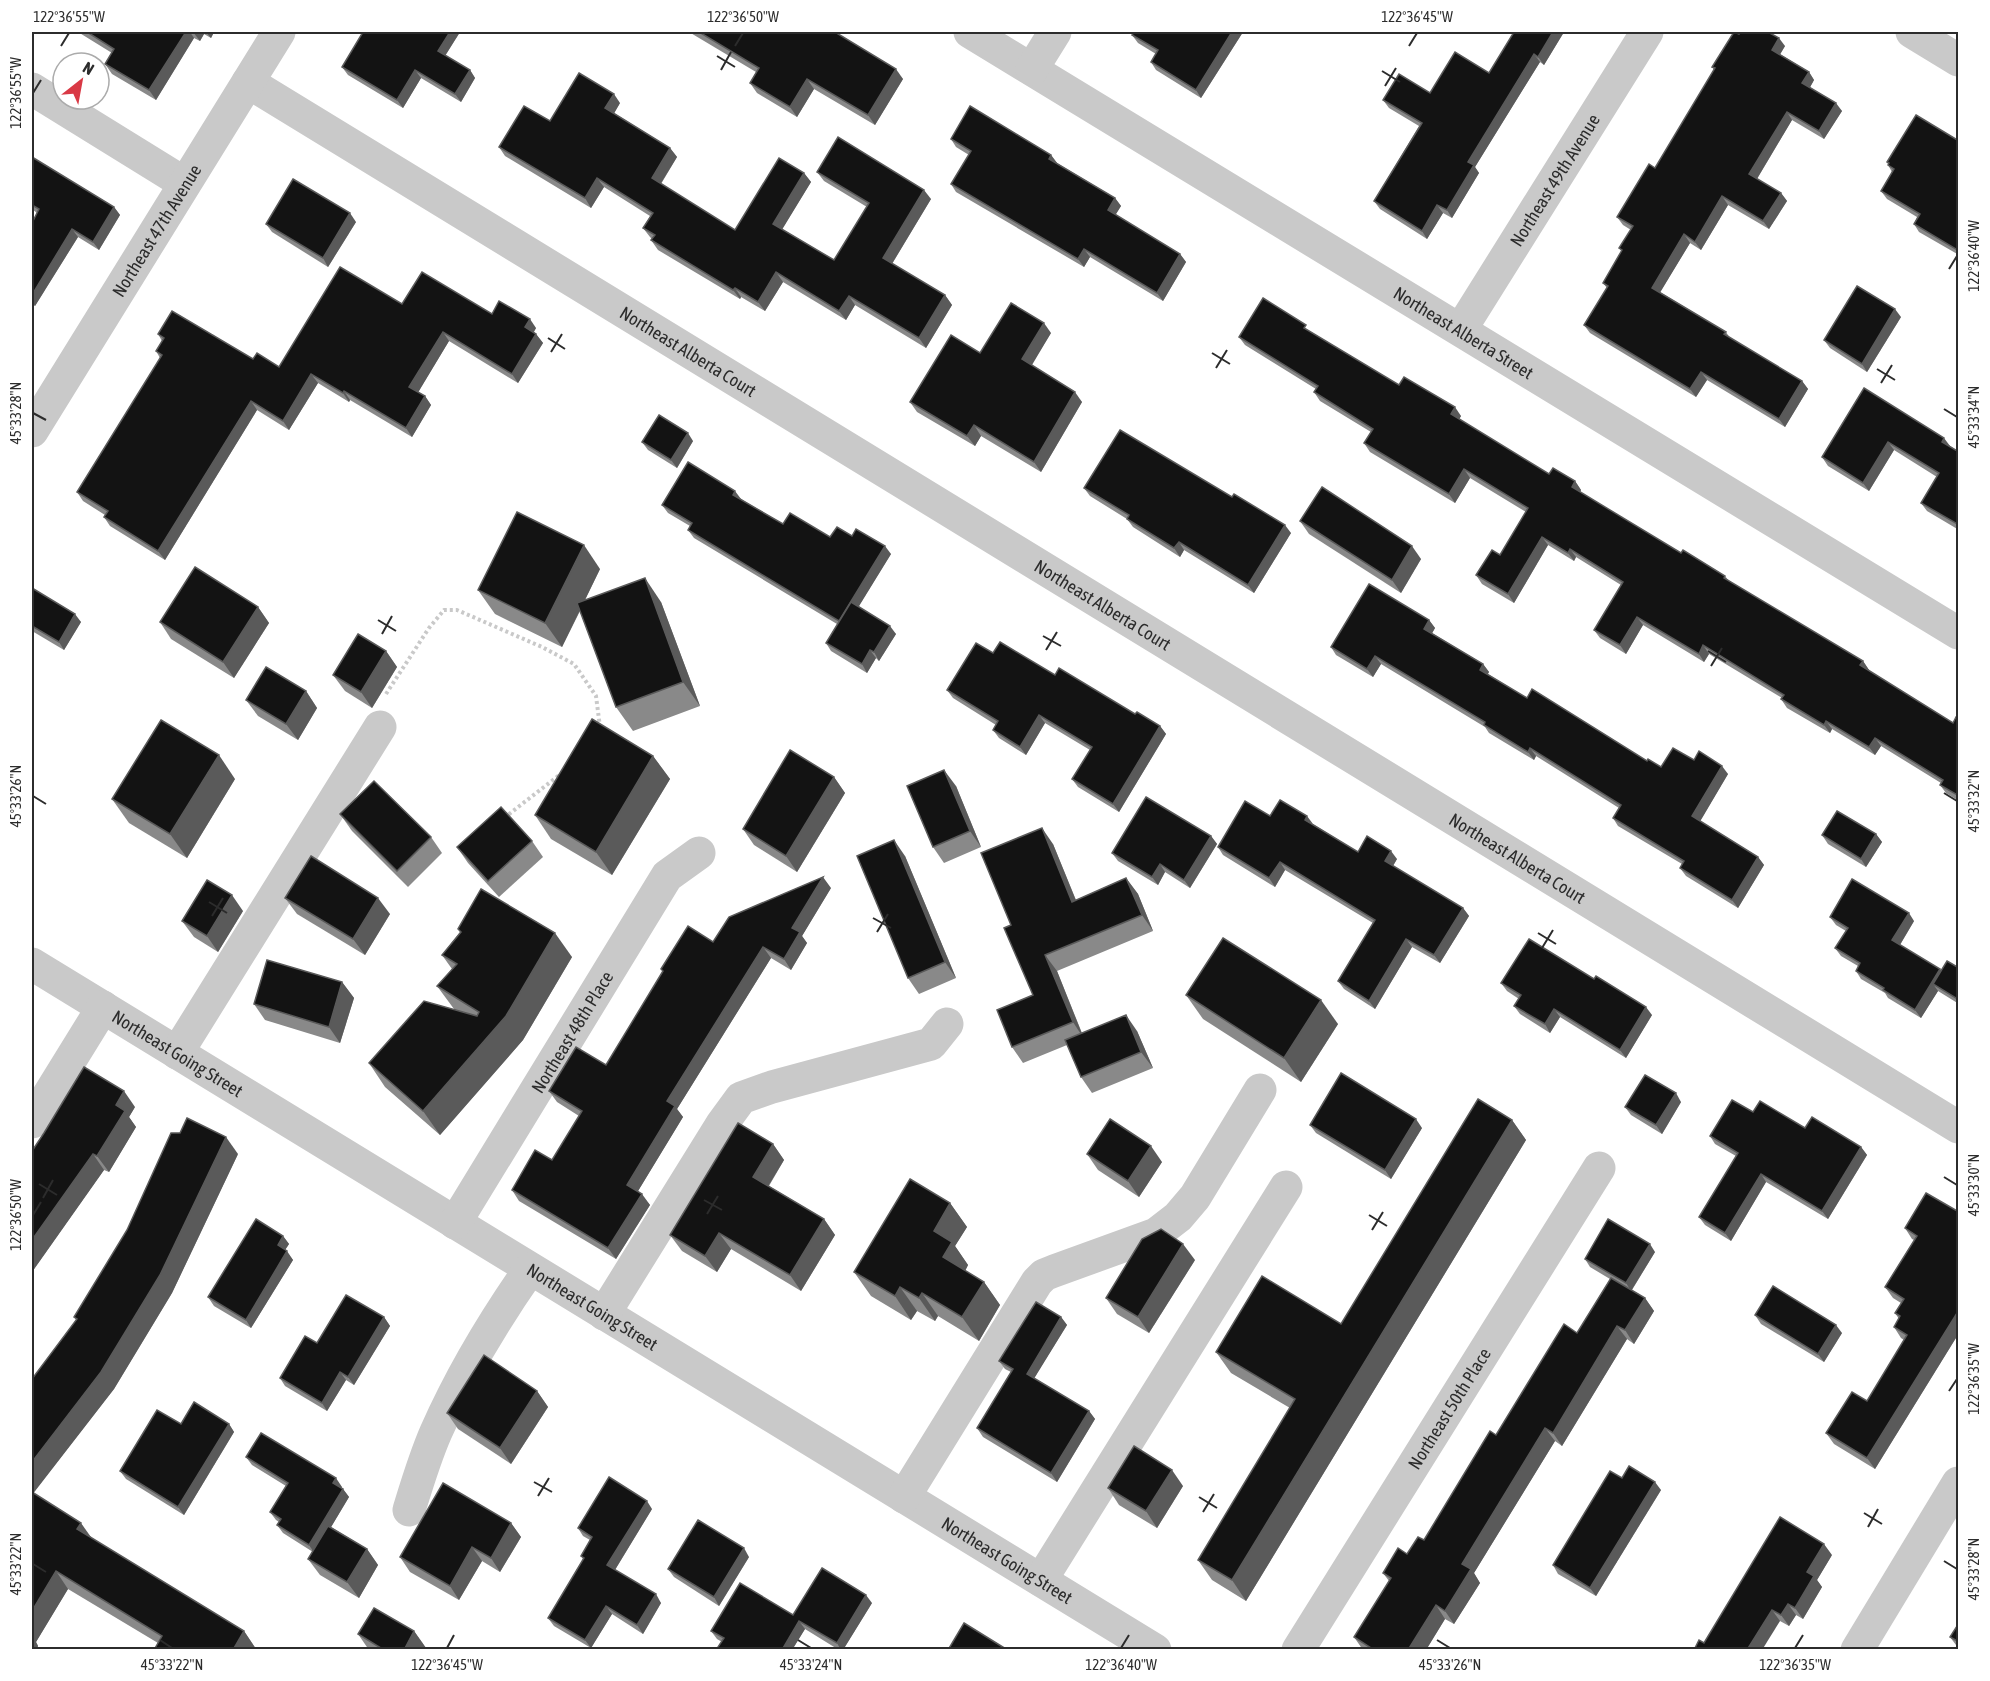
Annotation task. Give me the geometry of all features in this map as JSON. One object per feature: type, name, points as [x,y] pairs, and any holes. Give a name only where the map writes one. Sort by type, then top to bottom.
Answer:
[{"type":"street","name":"Northeast 47th Avenue","points":[[32,431],[279,32]]},
{"type":"street","name":"Northeast Alberta Street","points":[[970,32],[1959,633]]},
{"type":"street","points":[[1032,69],[1055,32]]},
{"type":"street","name":"Northeast 49th Avenue","points":[[1461,329],[1647,32]]},
{"type":"street","points":[[1912,32],[1959,60]]},
{"type":"street","name":"Northeast Alberta Court","points":[[248,82],[1959,1127]]},
{"type":"street","points":[[32,89],[184,183]]},
{"type":"street","points":[[177,1053],[380,727]]},
{"type":"street","name":"Northeast 48th Place","points":[[455,1223],[667,876],[699,853]]},
{"type":"street","name":"Northeast Going Street","points":[[32,964],[1155,1650]]},
{"type":"street","points":[[32,1122],[103,1007]]},
{"type":"street","points":[[604,1314],[722,1124],[741,1098],[931,1044],[947,1024]]},
{"type":"street","points":[[904,1497],[1037,1282],[1044,1275],[1156,1234],[1178,1217],[1195,1197],[1260,1090]]},
{"type":"street","name":"Northeast 50th Place","points":[[1298,1650],[1599,1167]]},
{"type":"street","points":[[1041,1580],[1286,1187]]},
{"type":"street","points":[[409,1510],[446,1411],[501,1313],[530,1269]]},
{"type":"street","points":[[1857,1650],[1959,1483]]},
{"type":"path","points":[[380,727],[377,709],[429,628],[444,610],[457,610],[542,647],[574,664],[596,696],[601,726],[596,736]]},
{"type":"path","points":[[499,822],[568,768]]},
{"type":"building","points":[[87,32],[186,32],[149,90],[111,68],[111,54],[114,49]]},
{"type":"building","points":[[363,32],[450,32],[438,51],[470,70],[455,94],[415,70],[397,100],[342,67]]},
{"type":"building","points":[[699,32],[835,32],[896,69],[868,115],[807,79],[790,107],[750,83],[759,68]]},
{"type":"building","points":[[1134,32],[1232,32],[1196,90],[1151,62],[1158,50],[1132,35]]},
{"type":"building","points":[[1514,32],[1553,32],[1538,57],[1534,54],[1468,162],[1474,165],[1447,210],[1437,205],[1422,231],[1374,201],[1422,123],[1383,100],[1399,74],[1430,93],[1455,52],[1489,73]]},
{"type":"building","points":[[1734,32],[1739,34],[1740,32],[1768,32],[1779,38],[1772,50],[1809,72],[1802,83],[1836,103],[1819,131],[1787,112],[1749,174],[1781,193],[1763,221],[1722,196],[1695,242],[1684,234],[1652,288],[1802,381],[1779,419],[1701,372],[1690,389],[1584,325],[1608,286],[1603,283],[1622,250],[1619,248],[1633,226],[1617,217],[1649,164],[1655,168]]},
{"type":"building","points":[[579,73],[614,94],[605,108],[670,148],[652,178],[735,230],[779,158],[804,173],[773,224],[834,260],[869,203],[817,172],[838,137],[924,190],[883,258],[945,295],[919,338],[849,296],[839,311],[776,272],[758,302],[735,288],[733,290],[651,240],[655,235],[643,228],[653,213],[597,178],[585,198],[499,147],[524,106],[550,121]]},
{"type":"building","points":[[970,106],[1051,155],[1049,159],[1115,198],[1108,210],[1180,254],[1157,293],[1084,249],[1078,259],[951,184],[971,151],[951,139]]},
{"type":"building","points":[[1916,115],[1959,141],[1959,251],[1914,224],[1920,214],[1881,191],[1894,169],[1887,162]]},
{"type":"building","points":[[32,157],[114,207],[93,242],[72,229],[32,295],[32,223],[39,209],[32,205]]},
{"type":"building","points":[[293,179],[350,213],[323,258],[266,224]]},
{"type":"building","points":[[340,267],[402,304],[422,272],[492,314],[499,301],[530,319],[525,327],[536,334],[512,374],[443,332],[409,387],[425,396],[406,428],[311,374],[283,421],[251,401],[158,551],[104,517],[108,511],[77,492],[162,355],[156,351],[164,338],[158,334],[172,311],[253,359],[257,353],[279,367]]},
{"type":"building","points":[[1857,286],[1895,309],[1862,364],[1824,340]]},
{"type":"building","points":[[1263,298],[1306,325],[1304,328],[1399,385],[1404,377],[1455,407],[1451,414],[1549,474],[1553,468],[1575,481],[1572,487],[1681,553],[1683,550],[1725,576],[1724,578],[1863,661],[1860,665],[1953,723],[1956,717],[1959,719],[1959,796],[1940,785],[1943,780],[1875,738],[1869,747],[1826,721],[1824,725],[1781,699],[1784,695],[1703,645],[1699,654],[1637,617],[1620,645],[1594,630],[1623,582],[1570,549],[1568,553],[1542,537],[1508,594],[1476,575],[1492,550],[1500,555],[1528,508],[1464,469],[1449,494],[1364,443],[1373,429],[1314,392],[1318,386],[1239,337]]},
{"type":"building","points":[[1011,303],[1044,323],[1022,359],[1075,392],[1034,462],[974,425],[967,436],[910,402],[951,335],[980,353]]},
{"type":"building","points":[[1864,388],[1944,438],[1942,442],[1959,452],[1959,525],[1921,503],[1939,473],[1888,442],[1863,483],[1822,457]]},
{"type":"building","points":[[659,415],[688,433],[671,460],[642,442]]},
{"type":"building","points":[[1120,430],[1232,497],[1234,494],[1285,525],[1248,585],[1179,542],[1174,548],[1127,519],[1129,515],[1084,488]]},
{"type":"building","points":[[688,462],[735,491],[733,495],[783,524],[790,513],[830,537],[837,527],[852,536],[856,529],[885,546],[839,621],[688,530],[692,523],[662,505]]},
{"type":"building","points":[[1322,487],[1412,546],[1392,580],[1300,521]]},
{"type":"building","points":[[517,512],[584,545],[545,623],[478,590]]},
{"type":"building","points":[[195,567],[258,607],[223,662],[160,622]]},
{"type":"building","points":[[645,578],[683,682],[616,707],[577,603]]},
{"type":"building","points":[[1369,584],[1429,620],[1424,629],[1483,664],[1480,670],[1527,698],[1532,689],[1647,761],[1648,759],[1661,767],[1673,748],[1694,760],[1699,751],[1722,766],[1692,816],[1758,857],[1732,900],[1680,868],[1684,861],[1613,818],[1621,805],[1530,748],[1528,752],[1484,725],[1485,722],[1375,656],[1367,669],[1331,647]]},
{"type":"building","points":[[32,588],[75,614],[59,642],[32,626]]},
{"type":"building","points":[[851,602],[890,626],[874,652],[870,650],[862,664],[826,643]]},
{"type":"building","points":[[358,634],[386,651],[361,692],[333,675]]},
{"type":"building","points":[[1000,642],[1055,675],[1059,668],[1135,714],[1137,712],[1160,726],[1113,804],[1072,779],[1092,747],[1039,715],[1020,747],[993,730],[998,721],[947,690],[976,643],[993,653]]},
{"type":"building","points":[[266,667],[306,691],[286,724],[246,700]]},
{"type":"building","points":[[592,719],[653,756],[596,852],[535,815]]},
{"type":"building","points":[[161,720],[219,755],[170,834],[112,799]]},
{"type":"building","points":[[790,750],[834,777],[786,856],[743,829]]},
{"type":"building","points":[[944,770],[970,831],[933,847],[907,786]]},
{"type":"building","points":[[374,781],[431,837],[397,871],[340,814]]},
{"type":"building","points":[[1146,797],[1211,836],[1184,880],[1160,864],[1152,877],[1112,853]]},
{"type":"building","points":[[1280,800],[1307,816],[1305,820],[1358,852],[1367,836],[1391,851],[1385,861],[1463,908],[1434,955],[1406,939],[1369,1001],[1338,981],[1375,920],[1280,862],[1269,878],[1218,847],[1245,801],[1270,816]]},
{"type":"building","points":[[501,807],[532,841],[488,881],[457,847]]},
{"type":"building","points":[[1837,811],[1876,834],[1861,859],[1822,835]]},
{"type":"building","points":[[1042,828],[1072,902],[1126,878],[1142,915],[1045,955],[1073,1022],[1012,1047],[997,1010],[1033,995],[1004,928],[1011,925],[981,853]]},
{"type":"building","points":[[894,840],[945,962],[908,978],[857,856]]},
{"type":"building","points":[[311,856],[378,898],[353,939],[285,898]]},
{"type":"building","points":[[823,877],[792,928],[800,932],[784,959],[763,947],[667,1101],[675,1106],[627,1185],[642,1194],[608,1248],[512,1190],[535,1150],[552,1160],[582,1111],[549,1091],[576,1047],[606,1065],[688,926],[713,942],[729,917]]},
{"type":"building","points":[[1852,879],[1909,913],[1892,940],[1940,969],[1915,1010],[1856,971],[1860,963],[1835,948],[1848,928],[1830,917]]},
{"type":"building","points":[[207,880],[232,895],[207,936],[182,921]]},
{"type":"building","points":[[481,889],[555,933],[506,1016],[423,1111],[369,1063],[424,1001],[477,1016],[479,1012],[437,986],[457,964],[442,955],[461,932],[458,929]]},
{"type":"building","points":[[1223,938],[1321,1000],[1284,1058],[1186,995]]},
{"type":"building","points":[[1529,939],[1594,979],[1596,976],[1646,1007],[1620,1050],[1554,1009],[1545,1024],[1514,1006],[1521,995],[1501,983]]},
{"type":"building","points":[[267,960],[342,982],[329,1027],[254,1004]]},
{"type":"building","points":[[1947,961],[1959,968],[1959,1000],[1933,984]]},
{"type":"building","points":[[1126,1015],[1141,1052],[1081,1077],[1065,1040]]},
{"type":"building","points":[[84,1067],[124,1091],[116,1105],[125,1111],[97,1156],[93,1154],[32,1240],[32,1151]]},
{"type":"building","points":[[1341,1073],[1416,1119],[1385,1170],[1310,1125]]},
{"type":"building","points":[[1645,1075],[1676,1093],[1656,1125],[1625,1107]]},
{"type":"building","points":[[1478,1099],[1512,1120],[1232,1580],[1198,1560],[1295,1399],[1216,1352],[1262,1276],[1341,1324]]},
{"type":"building","points":[[1732,1100],[1753,1112],[1760,1101],[1805,1128],[1812,1117],[1861,1147],[1822,1211],[1761,1174],[1725,1233],[1699,1217],[1738,1153],[1710,1136]]},
{"type":"building","points":[[187,1118],[226,1137],[160,1275],[101,1372],[32,1462],[32,1379],[77,1319],[74,1317],[127,1230],[171,1133],[180,1133]]},
{"type":"building","points":[[1110,1119],[1151,1146],[1128,1181],[1087,1154]]},
{"type":"building","points":[[738,1123],[773,1144],[753,1177],[824,1219],[790,1275],[719,1233],[705,1256],[670,1235]]},
{"type":"building","points":[[910,1179],[950,1203],[934,1231],[952,1242],[943,1257],[984,1282],[962,1317],[922,1293],[919,1298],[900,1287],[895,1296],[854,1272]]},
{"type":"building","points":[[1926,1193],[1959,1212],[1959,1310],[1867,1458],[1826,1433],[1852,1392],[1867,1401],[1907,1335],[1894,1327],[1900,1316],[1895,1313],[1904,1299],[1885,1287],[1917,1236],[1905,1228]]},
{"type":"building","points":[[256,1219],[283,1236],[278,1245],[287,1251],[246,1320],[208,1297]]},
{"type":"building","points":[[1608,1219],[1650,1244],[1626,1283],[1585,1259]]},
{"type":"building","points":[[1161,1229],[1183,1244],[1138,1317],[1106,1298],[1142,1239]]},
{"type":"building","points":[[1611,1278],[1645,1298],[1625,1330],[1617,1326],[1553,1433],[1545,1428],[1462,1564],[1471,1569],[1445,1611],[1436,1605],[1408,1650],[1374,1650],[1354,1637],[1391,1578],[1383,1573],[1398,1548],[1407,1554],[1418,1537],[1424,1540],[1490,1431],[1496,1435],[1564,1324],[1577,1333]]},
{"type":"building","points":[[1773,1286],[1836,1325],[1818,1354],[1755,1315]]},
{"type":"building","points":[[346,1295],[384,1317],[348,1377],[340,1372],[322,1403],[280,1378],[305,1336],[317,1343]]},
{"type":"building","points":[[1036,1302],[1061,1317],[1027,1374],[1089,1411],[1051,1473],[977,1428],[1013,1369],[999,1361]]},
{"type":"building","points":[[484,1355],[537,1391],[500,1448],[447,1413]]},
{"type":"building","points":[[194,1402],[229,1424],[178,1507],[120,1471],[157,1410],[181,1424]]},
{"type":"building","points":[[261,1433],[336,1478],[333,1483],[343,1489],[309,1545],[277,1525],[281,1519],[270,1512],[288,1483],[246,1457]]},
{"type":"building","points":[[1134,1446],[1172,1470],[1146,1511],[1108,1488]]},
{"type":"building","points":[[1629,1466],[1655,1482],[1590,1588],[1553,1565],[1610,1471],[1622,1478]]},
{"type":"building","points":[[609,1477],[647,1501],[607,1565],[656,1594],[637,1625],[606,1606],[585,1640],[548,1618],[584,1558],[581,1556],[592,1537],[578,1528]]},
{"type":"building","points":[[443,1483],[511,1523],[491,1558],[472,1547],[450,1586],[400,1557]]},
{"type":"building","points":[[32,1492],[81,1523],[77,1529],[244,1631],[233,1650],[154,1650],[162,1636],[56,1571],[32,1611]]},
{"type":"building","points":[[1780,1517],[1824,1544],[1807,1572],[1814,1576],[1795,1608],[1788,1604],[1781,1615],[1772,1610],[1747,1650],[1694,1650],[1699,1640],[1704,1643]]},
{"type":"building","points":[[698,1520],[744,1548],[714,1597],[668,1569]]},
{"type":"building","points":[[328,1526],[367,1549],[347,1582],[308,1559]]},
{"type":"building","points":[[822,1568],[866,1595],[837,1643],[799,1621],[782,1650],[722,1650],[718,1647],[724,1638],[711,1631],[740,1583],[793,1615]]},
{"type":"building","points":[[374,1608],[414,1631],[404,1650],[384,1650],[358,1634]]},
{"type":"building","points":[[964,1623],[1006,1649],[1006,1650],[948,1650]]},
{"type":"building","points":[[1959,1623],[1959,1642],[1950,1637]]}]
